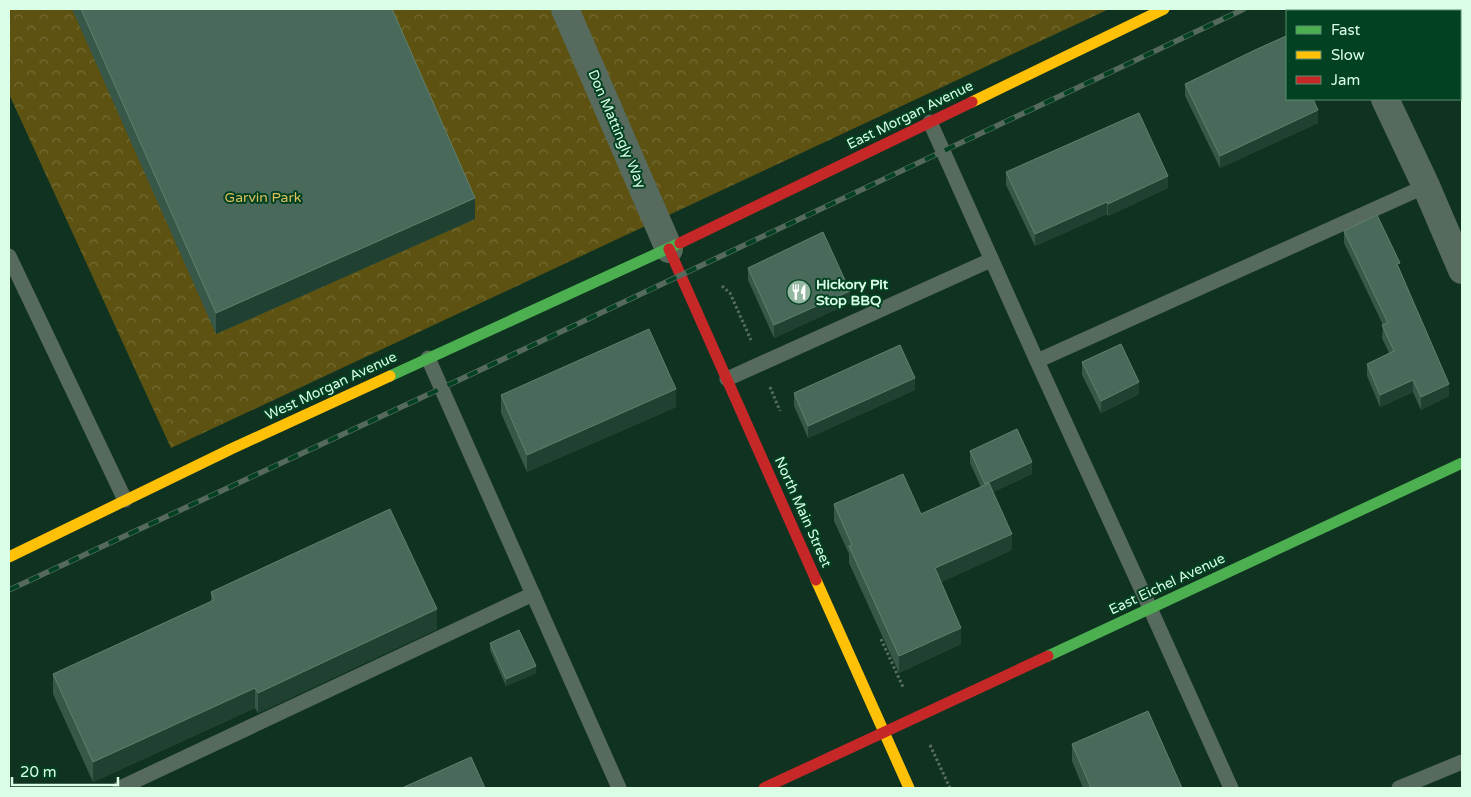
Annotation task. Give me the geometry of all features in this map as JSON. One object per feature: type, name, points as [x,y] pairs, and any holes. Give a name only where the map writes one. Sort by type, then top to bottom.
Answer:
[{"type":"street","name":"Don Mattingly Way","points":[[564,9],[669,249]]},
{"type":"street","name":"East Morgan Avenue","points":[[669,249],[1164,9]]},
{"type":"street","points":[[1385,100],[1426,186],[1462,270]]},
{"type":"street","name":"West Morgan Avenue","points":[[9,557],[231,449],[669,249]]},
{"type":"street","name":"North Main Street","points":[[669,249],[909,788]]},
{"type":"street","name":"East Eichel Avenue","points":[[764,788],[1462,463]]},
{"type":"lane","points":[[930,122],[1231,788]]},
{"type":"lane","points":[[1037,362],[1426,186]]},
{"type":"lane","points":[[9,256],[125,500]]},
{"type":"lane","points":[[727,379],[991,260]]},
{"type":"lane","points":[[428,358],[619,788]]},
{"type":"lane","points":[[120,788],[533,594]]},
{"type":"lane","points":[[1399,788],[1462,762]]},
{"type":"path","points":[[927,741],[950,788]]},
{"type":"green space","name":"Garvin Park","points":[[9,9],[1109,9],[171,448],[9,94]]},
{"type":"building","points":[[81,9],[392,9],[475,198],[216,313]]},
{"type":"building","points":[[1286,36],[1286,100],[1313,100],[1318,110],[1220,156],[1185,84]]},
{"type":"building","points":[[1139,113],[1168,176],[1108,204],[1107,202],[1035,234],[1006,172]]},
{"type":"building","points":[[1377,215],[1400,263],[1397,264],[1449,384],[1421,397],[1413,380],[1380,395],[1367,364],[1394,351],[1382,325],[1388,323],[1344,231]]},
{"type":"building","name":"Hickory Pit Stop BBQ","points":[[823,232],[850,291],[774,325],[748,268]]},
{"type":"building","points":[[649,329],[676,389],[527,455],[501,395]]},
{"type":"building","points":[[1121,344],[1139,382],[1101,401],[1082,362]]},
{"type":"building","points":[[900,345],[915,378],[808,426],[794,393]]},
{"type":"building","points":[[1017,429],[1032,462],[985,484],[970,451]]},
{"type":"building","points":[[903,474],[921,514],[989,483],[1012,534],[935,568],[961,628],[899,656],[849,546],[852,545],[834,504]]},
{"type":"building","points":[[390,509],[437,609],[258,693],[255,688],[93,762],[53,674],[214,600],[211,592]]},
{"type":"building","points":[[519,630],[536,666],[506,679],[490,643]]},
{"type":"building","points":[[1148,711],[1182,788],[1091,788],[1072,744]]},
{"type":"building","points":[[471,757],[485,788],[402,788]]},
{"type":"railway","points":[[9,590],[442,388],[1244,9]]},
{"type":"traffic: fast","points":[[390,376],[680,243]]},
{"type":"traffic: fast","points":[[1048,656],[1462,463]]},
{"type":"traffic: slow","points":[[972,102],[1164,9]]},
{"type":"traffic: slow","points":[[9,557],[231,449],[390,376]]},
{"type":"traffic: slow","points":[[816,580],[909,788]]},
{"type":"traffic: jam","points":[[680,243],[972,102]]},
{"type":"traffic: jam","points":[[669,249],[816,580]]},
{"type":"traffic: jam","points":[[764,788],[1048,656]]},
{"type":"place","name":"Hickory Pit Stop BBQ","points":[[799,292]]}]
